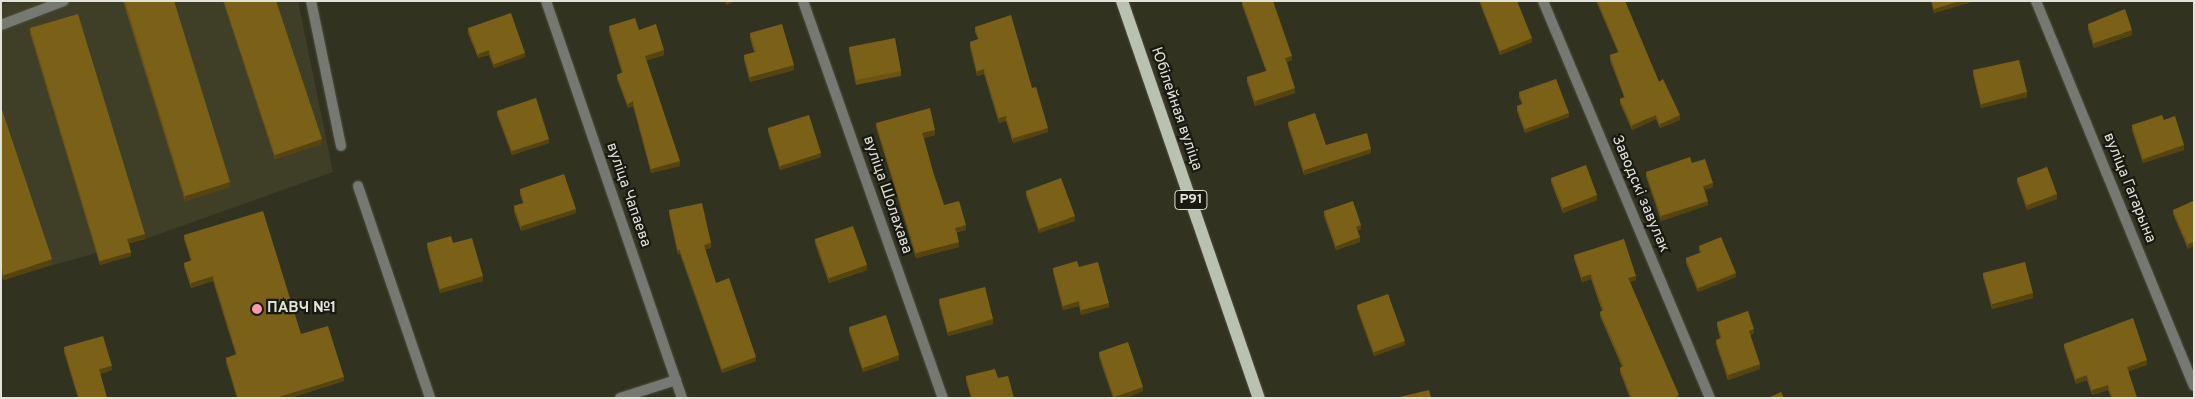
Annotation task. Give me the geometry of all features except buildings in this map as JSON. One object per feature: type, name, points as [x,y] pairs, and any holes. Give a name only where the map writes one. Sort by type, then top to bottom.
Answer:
[{"type":"main road","name":"Юбілейная вуліца","points":[[1122,1],[1259,398]]},
{"type":"street","points":[[1,25],[64,1]]},
{"type":"street","points":[[311,1],[341,146]]},
{"type":"street","name":"вуліца Чапаева","points":[[546,1],[682,398]]},
{"type":"street","name":"вуліца Шолахава","points":[[803,1],[943,398]]},
{"type":"street","name":"Заводскі завулак","points":[[1543,1],[1710,398]]},
{"type":"street","name":"вуліца Гагарына","points":[[2036,1],[2194,386]]},
{"type":"street","points":[[358,186],[430,398]]},
{"type":"street","points":[[620,398],[676,380]]},
{"type":"shaded area","points":[[13,1],[298,1],[333,172],[145,239],[1,280],[1,5]]},
{"type":"place","name":"ПАВЧ №1","points":[[257,309]]}]
